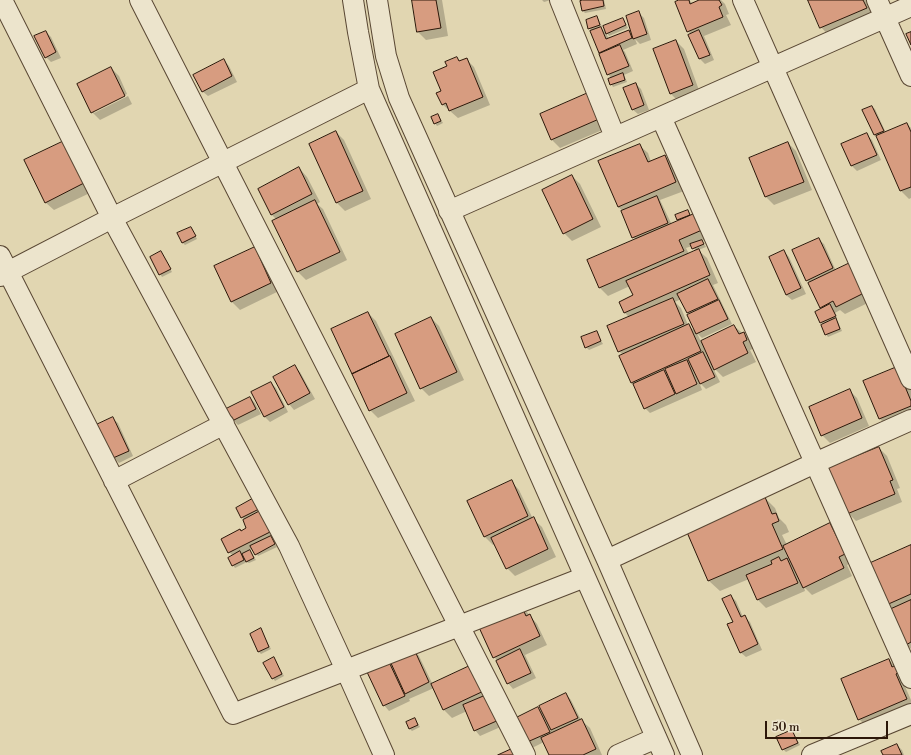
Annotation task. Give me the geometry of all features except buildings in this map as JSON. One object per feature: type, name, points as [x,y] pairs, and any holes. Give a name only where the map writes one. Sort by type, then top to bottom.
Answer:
[{"type":"street","points":[[2,0],[112,218],[289,546],[384,755]]},
{"type":"street","points":[[140,0],[525,755]]},
{"type":"street","points":[[353,0],[369,89],[660,746],[618,755]]},
{"type":"street","points":[[377,0],[386,56],[399,98],[607,560],[692,755]]},
{"type":"street","points":[[560,0],[615,137]]},
{"type":"street","points":[[743,0],[911,379]]},
{"type":"street","points":[[449,211],[773,67],[881,9],[911,6]]},
{"type":"street","points":[[881,9],[911,76]]},
{"type":"street","points":[[369,89],[112,218],[3,268],[233,714],[585,577]]},
{"type":"street","points":[[661,117],[911,678]]},
{"type":"street","points":[[607,560],[911,420]]},
{"type":"street","points":[[114,481],[224,424]]},
{"type":"street","points":[[812,755],[911,714]]}]
